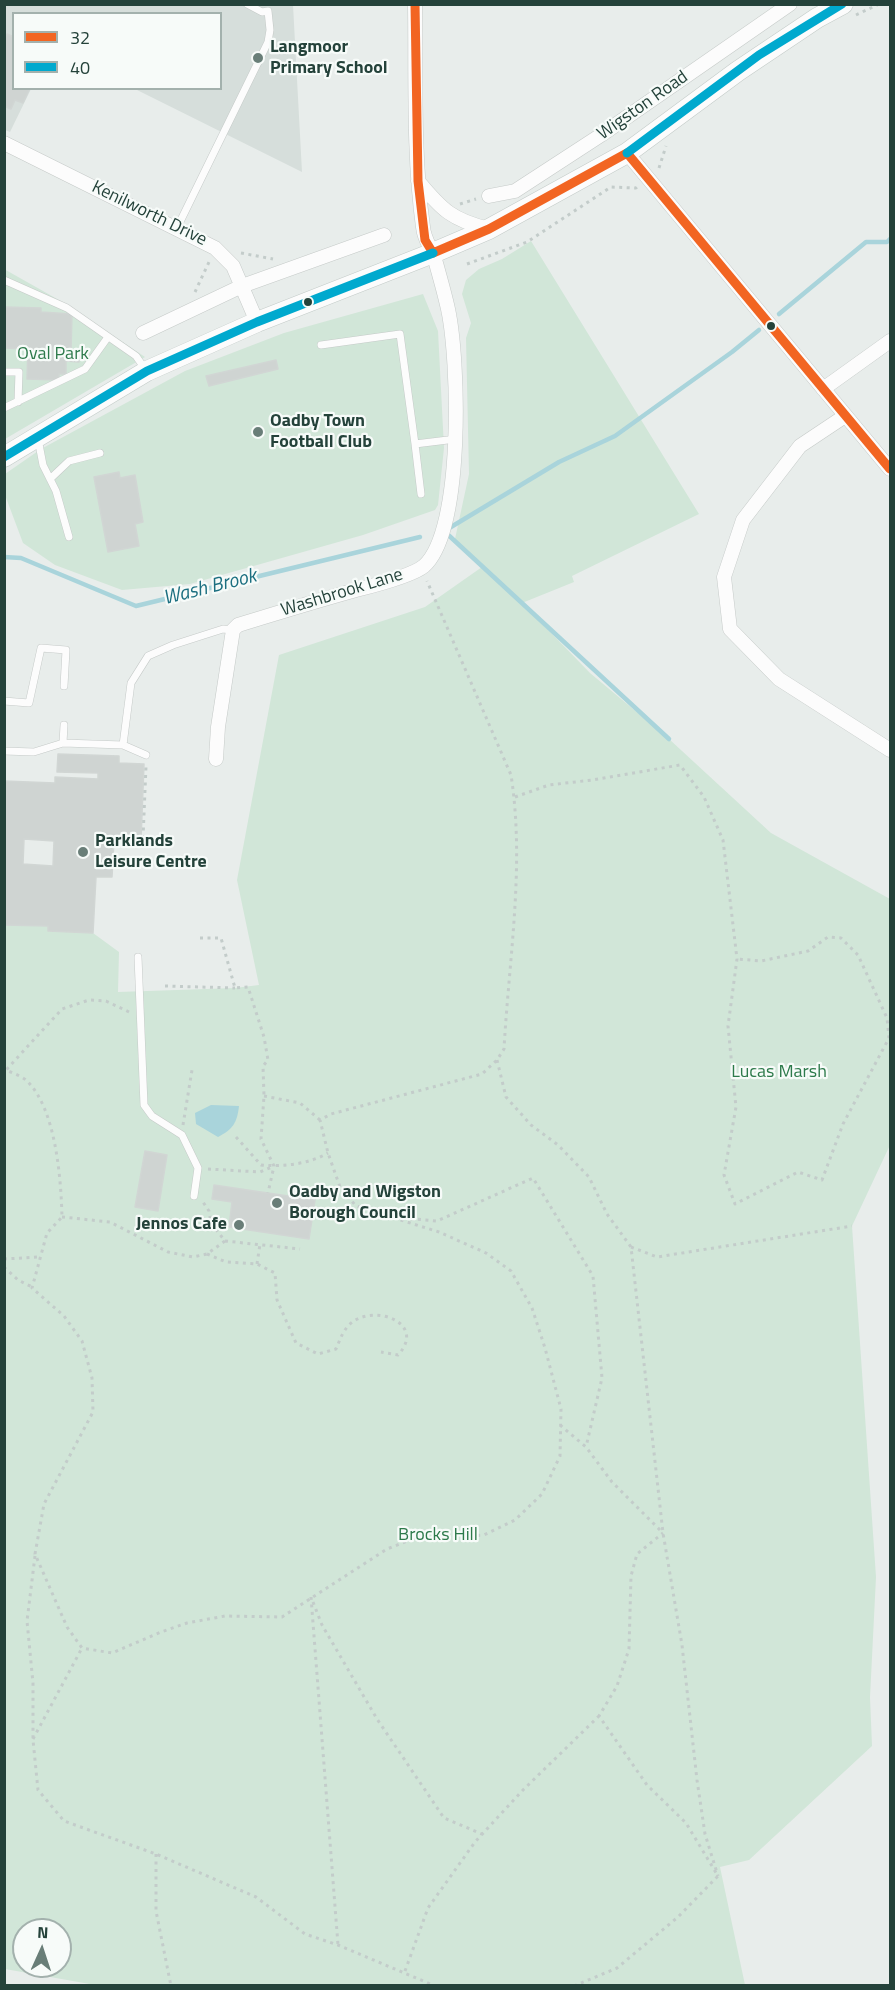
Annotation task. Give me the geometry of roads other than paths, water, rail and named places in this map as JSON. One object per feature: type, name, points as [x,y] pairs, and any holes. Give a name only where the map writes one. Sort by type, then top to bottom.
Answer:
[{"type":"main road","name":"Wigston Road","points":[[4,458],[147,371],[257,322],[433,254],[489,229],[627,153],[738,72],[817,18],[843,4]]},
{"type":"street","name":"Washbrook Lane","points":[[233,630],[238,625],[376,585],[422,568],[434,555],[440,539],[454,465],[456,439],[452,334],[433,254],[425,240],[418,182],[414,4]]},
{"type":"street","name":"Wigston Road","points":[[489,196],[516,191],[790,4]]},
{"type":"street","points":[[722,51],[738,72]]},
{"type":"street","name":"Kenilworth Drive","points":[[4,143],[215,248],[233,266],[257,322]]},
{"type":"street","points":[[627,153],[891,470]]},
{"type":"street","points":[[418,182],[454,217],[467,224],[489,229]]},
{"type":"street","points":[[143,333],[242,286],[384,235]]},
{"type":"street","points":[[823,389],[891,341]]},
{"type":"street","points":[[845,416],[800,446],[743,520],[724,577],[730,629],[779,679],[891,750]]},
{"type":"street","points":[[216,759],[218,727],[233,630]]},
{"type":"lane","points":[[247,4],[262,12],[267,8]]},
{"type":"lane","points":[[177,228],[268,42],[270,30],[267,8]]},
{"type":"lane","points":[[5,280],[67,308],[136,356],[147,371]]},
{"type":"lane","points":[[321,345],[400,334],[421,494]]},
{"type":"lane","points":[[4,408],[85,369],[108,337]]},
{"type":"lane","points":[[4,372],[20,372],[18,402]]},
{"type":"lane","points":[[38,437],[43,465],[60,506],[69,537]]},
{"type":"lane","points":[[415,444],[456,439]]},
{"type":"lane","points":[[50,479],[69,461],[100,453]]},
{"type":"lane","name":"Washbrook Lane","points":[[123,745],[131,683],[148,656],[173,645],[223,629],[233,630]]},
{"type":"lane","points":[[4,701],[29,703],[41,648],[66,650],[64,686]]},
{"type":"lane","points":[[63,743],[64,725]]},
{"type":"lane","points":[[4,751],[34,752],[63,743],[123,745],[146,755]]},
{"type":"lane","points":[[138,957],[144,1105],[152,1116],[182,1135],[198,1168],[194,1196]]},
{"type":"water","points":[[211,1105],[239,1106],[233,1125],[218,1137],[196,1124],[195,1113]]},
{"type":"waterway","name":"Wash Brook","points":[[779,314],[866,242],[887,242],[890,239]]},
{"type":"waterway","points":[[446,530],[559,462],[615,436],[759,330]]},
{"type":"waterway","name":"Wash Brook","points":[[444,531],[669,739]]},
{"type":"waterway","name":"Wash Brook","points":[[4,557],[21,558],[136,606],[420,537]]},
{"type":"place","name":"Langmoor Primary School","points":[[258,58]]},
{"type":"place","name":"Oadby Town Football Club","points":[[258,432]]},
{"type":"place","name":"Parklands Leisure Centre","points":[[83,852]]},
{"type":"place","name":"Oadby and Wigston Borough Council","points":[[277,1203]]},
{"type":"place","name":"Jennos Cafe","points":[[239,1225]]},
{"type":"park label","name":"Oval Park","points":[[53,355]]},
{"type":"park label","name":"Lucas Marsh","points":[[779,1073]]},
{"type":"park label","name":"Brocks Hill","points":[[438,1536]]}]
